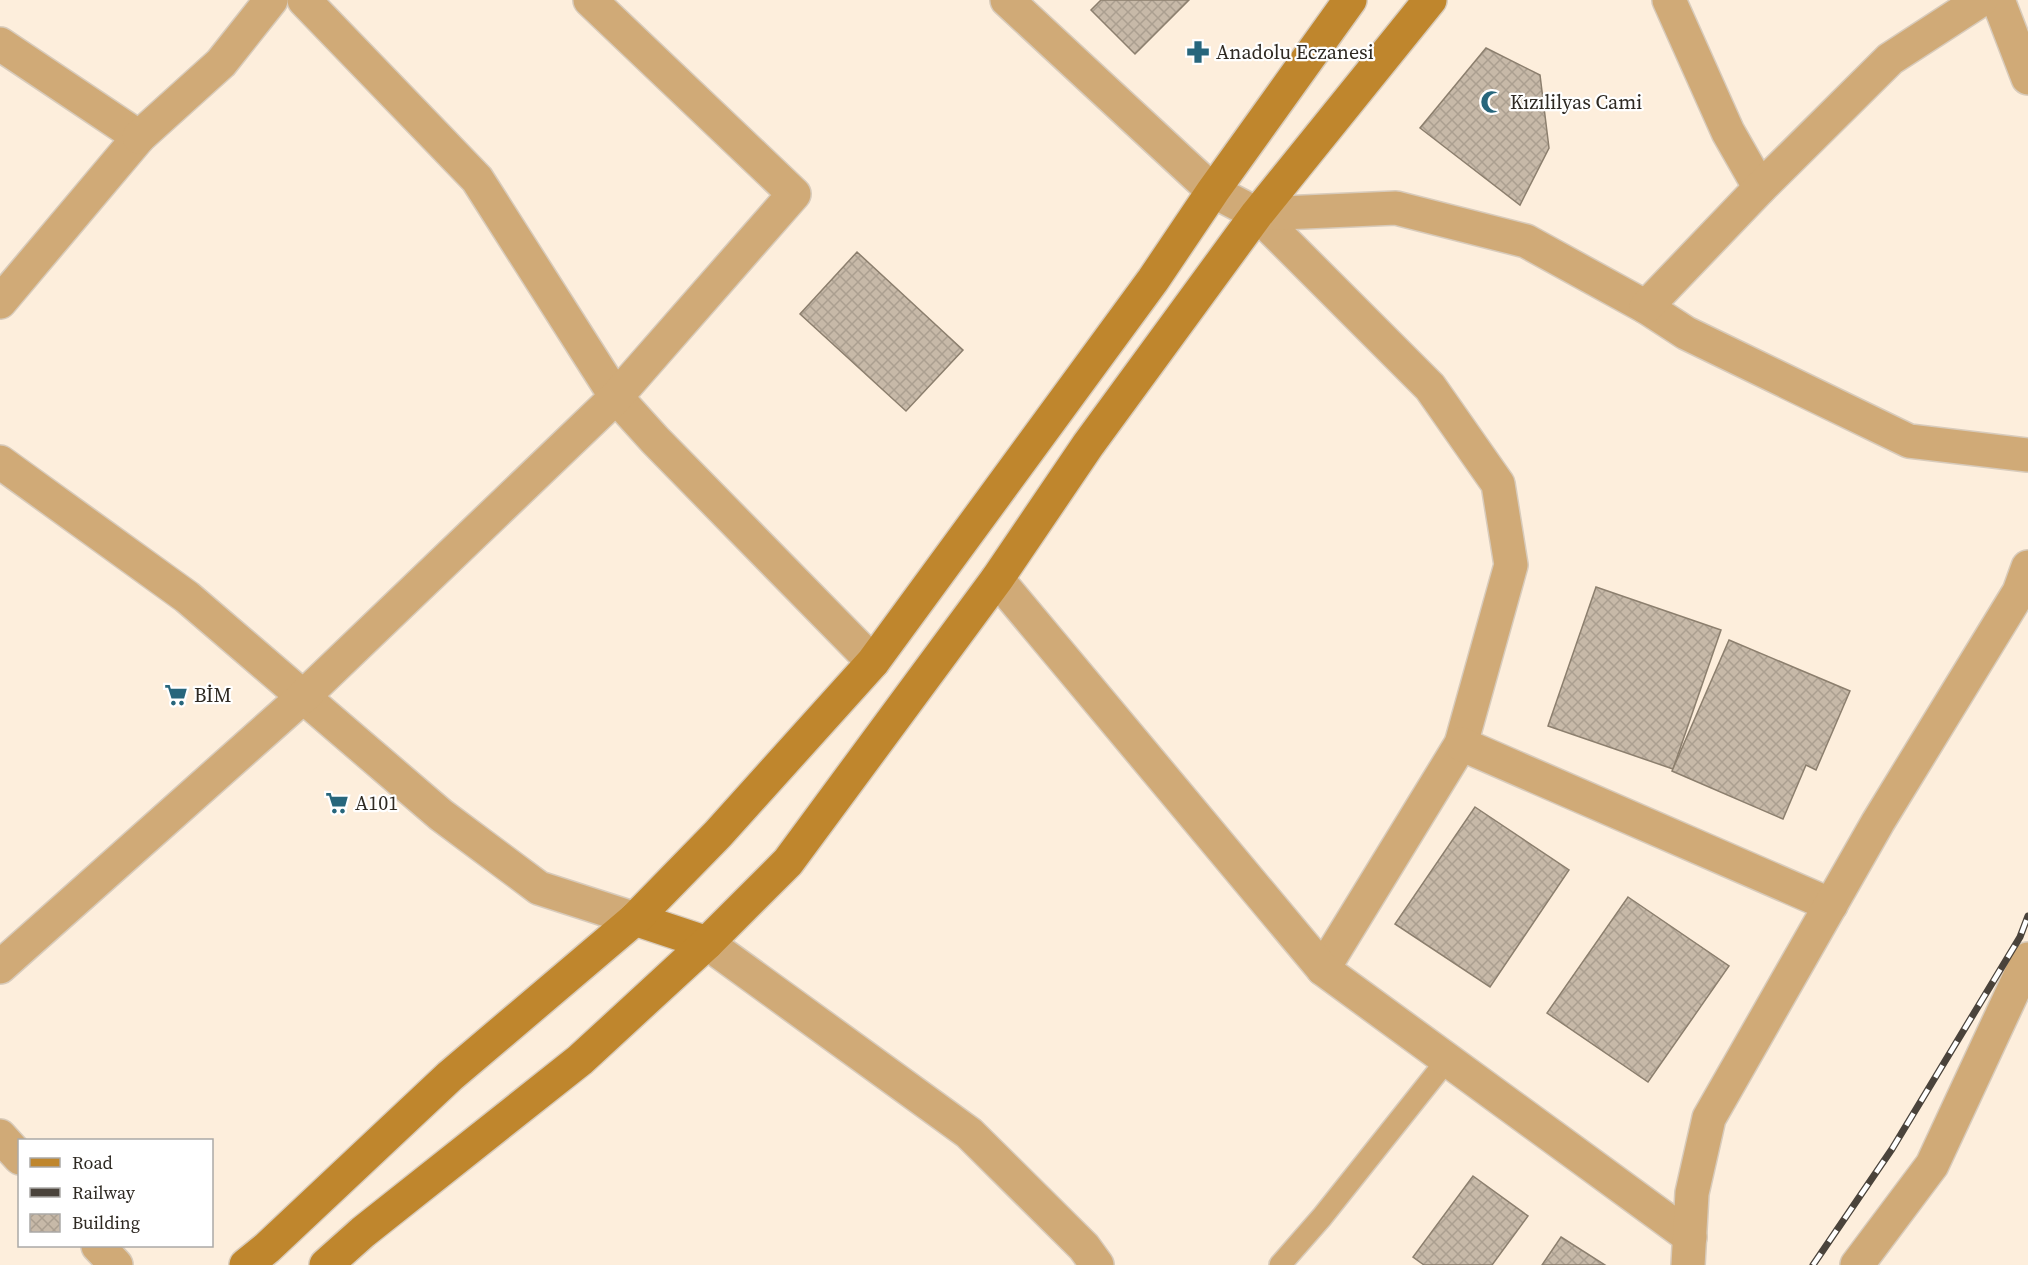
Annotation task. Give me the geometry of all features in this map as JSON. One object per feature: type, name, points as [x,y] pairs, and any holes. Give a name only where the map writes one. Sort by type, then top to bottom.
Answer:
[{"type":"main road","points":[[246,1265],[267,1248],[450,1076],[635,920],[718,834],[873,662],[1153,280],[1213,191],[1350,0]]},
{"type":"main road","points":[[326,1265],[363,1232],[580,1060],[707,943],[788,862],[997,579],[1088,444],[1257,214],[1430,0]]},
{"type":"main road","points":[[635,920],[707,943]]},
{"type":"street","points":[[0,302],[139,137],[221,63],[272,0]]},
{"type":"street","points":[[304,0],[477,179],[616,397],[873,662]]},
{"type":"street","points":[[0,968],[303,697],[616,397],[794,194],[590,0]]},
{"type":"street","points":[[1007,0],[1213,191],[1257,214],[1430,387],[1498,484],[1510,565],[1461,744],[1323,969]]},
{"type":"street","points":[[1669,0],[1728,132],[1760,189]]},
{"type":"street","points":[[1646,307],[1890,59],[1981,0]]},
{"type":"street","points":[[1998,0],[2028,78]]},
{"type":"street","points":[[0,44],[139,137]]},
{"type":"street","points":[[1257,214],[1396,208],[1526,241],[1646,307],[1686,333],[1909,441],[2028,455]]},
{"type":"street","points":[[0,462],[187,597],[441,815],[539,888],[635,920]]},
{"type":"street","points":[[1689,1251],[1692,1194],[1709,1118],[1878,822],[2019,592],[2028,567]]},
{"type":"street","points":[[997,579],[1323,969],[1447,1060],[1689,1251]]},
{"type":"street","points":[[1461,744],[1831,905]]},
{"type":"street","points":[[707,943],[969,1133],[1084,1247],[1097,1265]]},
{"type":"street","points":[[1857,1265],[1932,1165],[2028,959]]},
{"type":"street","points":[[0,1136],[18,1156]]},
{"type":"street","points":[[100,1247],[116,1265]]},
{"type":"lane","points":[[1280,1265],[1322,1217],[1447,1060]]},
{"type":"building","points":[[1101,0],[1189,0],[1135,54],[1091,10]]},
{"type":"building","name":"Kızılilyas Cami","points":[[1486,48],[1540,75],[1549,148],[1520,205],[1420,128]]},
{"type":"building","points":[[857,252],[963,350],[906,411],[800,314]]},
{"type":"building","points":[[1596,587],[1721,630],[1673,769],[1548,726]]},
{"type":"building","points":[[1729,640],[1850,691],[1816,770],[1806,765],[1783,819],[1672,771]]},
{"type":"building","points":[[1475,807],[1569,870],[1490,987],[1395,924]]},
{"type":"building","points":[[1628,897],[1729,966],[1648,1082],[1547,1013]]},
{"type":"building","points":[[1473,1176],[1528,1216],[1492,1265],[1424,1265],[1413,1257]]},
{"type":"building","points":[[1561,1237],[1605,1265],[1542,1265]]},
{"type":"railway","points":[[1813,1265],[1892,1149],[2020,937],[2028,916]]},
{"type":"place","name":"Anadolu Eczanesi","points":[[1198,52]]},
{"type":"place","name":"Kızılilyas Cami","points":[[1492,102]]},
{"type":"place","name":"BİM","points":[[176,695]]},
{"type":"place","name":"A101","points":[[337,803]]}]
